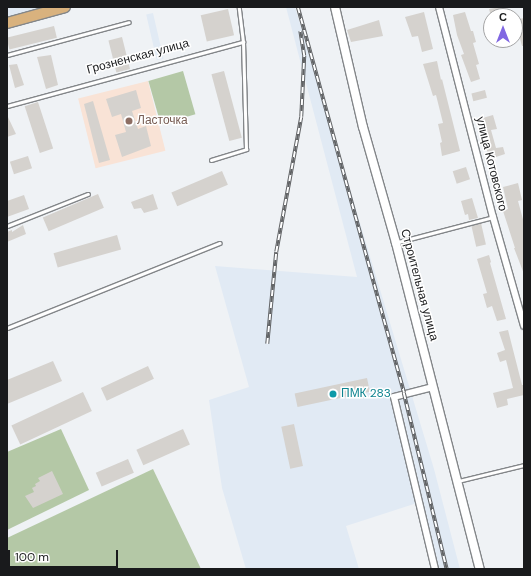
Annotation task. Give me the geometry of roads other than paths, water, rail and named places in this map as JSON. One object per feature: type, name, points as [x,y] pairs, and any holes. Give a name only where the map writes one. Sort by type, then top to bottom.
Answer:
[{"type":"main road","points":[[7,23],[65,7]]},
{"type":"street","name":"Строительная улица","points":[[335,7],[363,127],[396,243],[480,569]]},
{"type":"street","name":"улица Котовского","points":[[439,7],[493,217],[524,326]]},
{"type":"street","points":[[433,386],[394,397],[435,569]]},
{"type":"lane","points":[[211,160],[246,149],[243,42],[239,7]]},
{"type":"lane","points":[[7,55],[130,22]]},
{"type":"lane","name":"Грозненская улица","points":[[7,106],[243,42]]},
{"type":"lane","points":[[7,226],[88,194]]},
{"type":"lane","points":[[396,243],[493,217]]},
{"type":"lane","points":[[7,328],[220,243]]},
{"type":"lane","points":[[458,481],[524,465]]},
{"type":"railway","points":[[298,7],[404,393],[447,569]]},
{"type":"railway","points":[[267,344],[276,252],[301,117],[304,56],[300,31]]},
{"type":"place","name":"Ласточка","points":[[129,121]]},
{"type":"place","name":"ПМК 283","points":[[333,394]]}]
